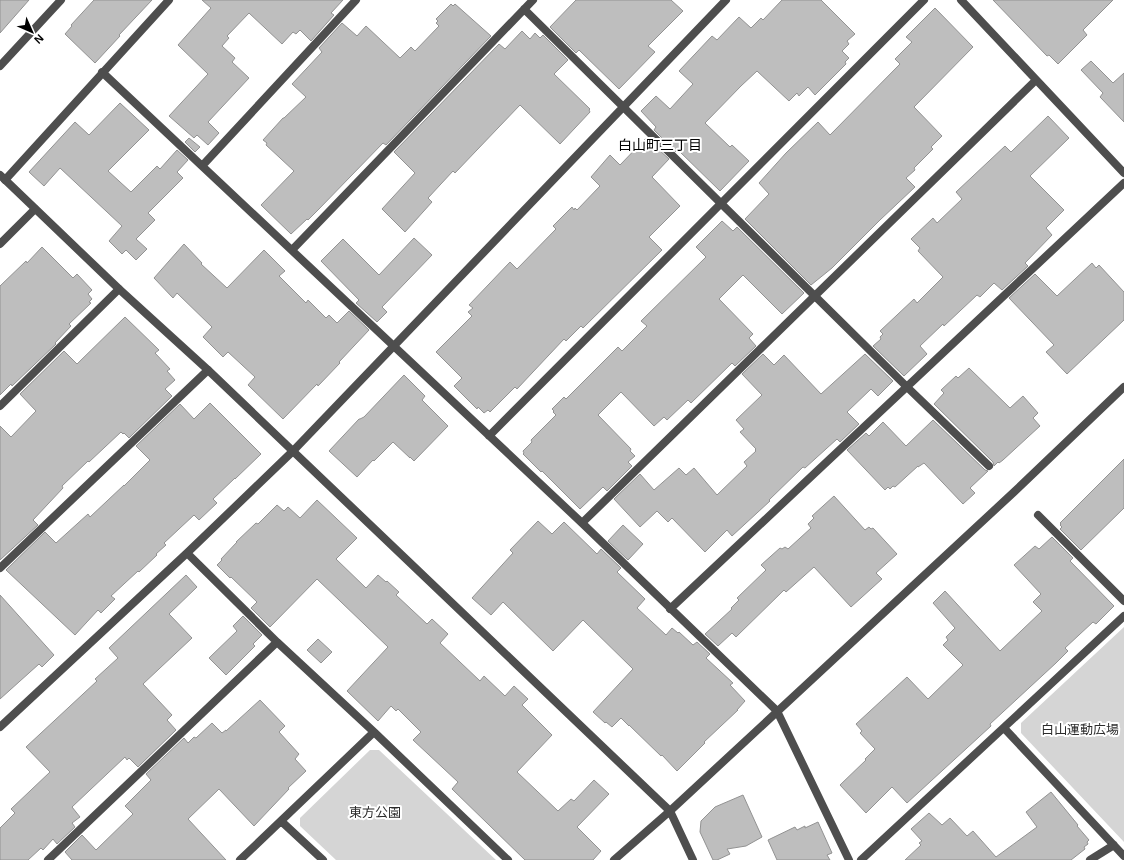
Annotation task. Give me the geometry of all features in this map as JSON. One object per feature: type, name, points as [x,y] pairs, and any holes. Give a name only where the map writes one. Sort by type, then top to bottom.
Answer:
[{"type":"street","points":[[0,66],[61,0]]},
{"type":"street","points":[[169,0],[2,178],[119,289],[208,370],[670,811],[693,860]]},
{"type":"street","points":[[202,166],[356,0]]},
{"type":"street","points":[[292,250],[533,0]]},
{"type":"street","points":[[0,727],[187,553],[293,451],[726,0]]},
{"type":"street","points":[[489,436],[924,0]]},
{"type":"street","points":[[961,0],[1124,173]]},
{"type":"street","points":[[524,9],[989,466]]},
{"type":"street","points":[[102,72],[582,524],[777,711],[850,860]]},
{"type":"street","points":[[582,524],[1036,80]]},
{"type":"street","points":[[670,609],[1124,183]]},
{"type":"street","points":[[0,244],[35,209]]},
{"type":"street","points":[[0,406],[119,289]]},
{"type":"street","points":[[0,568],[208,370]]},
{"type":"street","points":[[614,860],[670,811],[1014,492],[1124,387]]},
{"type":"street","points":[[1038,515],[1124,601]]},
{"type":"street","points":[[187,553],[277,642],[508,860]]},
{"type":"street","points":[[861,860],[1124,616]]},
{"type":"street","points":[[48,860],[277,642]]},
{"type":"street","points":[[1004,728],[1124,856]]},
{"type":"street","points":[[240,860],[374,732]]},
{"type":"street","points":[[281,820],[323,860]]},
{"type":"street","points":[[1090,860],[1114,845]]},
{"type":"green space","name":"白山運動広場","points":[[1124,627],[1124,842],[1021,733],[1021,723]]},
{"type":"green space","name":"東方公園","points":[[370,750],[379,750],[496,860],[336,860],[300,826],[300,818]]},
{"type":"building","points":[[0,0],[29,0],[0,33]]},
{"type":"building","points":[[94,0],[152,0],[95,63],[65,34],[72,26],[71,25]]},
{"type":"building","points":[[202,0],[343,0],[331,13],[334,15],[311,41],[300,30],[296,34],[293,32],[282,44],[249,13],[227,36],[229,38],[222,46],[235,58],[232,62],[249,78],[208,122],[219,133],[208,145],[197,135],[194,138],[169,116],[208,74],[178,45],[211,8]]},
{"type":"building","points":[[576,0],[671,0],[683,11],[648,46],[655,52],[619,89],[579,50],[576,53],[550,27]]},
{"type":"building","points":[[782,0],[821,0],[855,34],[847,41],[849,44],[842,51],[849,58],[845,62],[846,64],[815,95],[808,87],[799,96],[797,93],[789,101],[757,71],[705,123],[730,147],[732,145],[749,161],[720,191],[678,150],[676,152],[654,130],[656,127],[641,111],[656,96],[670,109],[693,84],[679,71],[712,36],[717,40],[739,17],[751,28],[761,18],[763,20]]},
{"type":"building","points":[[993,0],[1113,0],[1083,30],[1087,35],[1058,64],[1049,55],[1047,56]]},
{"type":"building","points":[[451,4],[453,6],[455,4],[491,36],[386,145],[383,143],[308,220],[307,219],[291,234],[261,205],[294,171],[266,145],[267,143],[263,140],[283,118],[306,97],[292,84],[322,52],[319,48],[342,23],[357,36],[366,26],[400,58],[411,47],[415,51],[439,26],[436,23],[438,21],[436,19]]},
{"type":"building","points":[[935,8],[973,47],[914,107],[942,136],[931,147],[933,149],[914,168],[915,170],[906,178],[915,187],[832,268],[811,285],[745,219],[769,194],[759,183],[786,153],[818,122],[830,135],[900,64],[895,59],[912,42],[906,37]]},
{"type":"building","points":[[522,31],[530,39],[535,33],[540,38],[543,35],[568,60],[554,74],[590,109],[590,112],[560,144],[520,105],[455,173],[453,171],[428,198],[432,202],[405,232],[382,209],[415,173],[394,152],[499,44],[505,49]]},
{"type":"building","points":[[1091,61],[1113,83],[1124,73],[1124,122],[1100,97],[1103,93],[1081,70]]},
{"type":"building","points":[[120,103],[149,130],[108,171],[131,192],[157,166],[160,169],[177,150],[188,160],[177,172],[183,178],[148,213],[155,220],[136,239],[147,249],[136,260],[126,250],[122,254],[109,241],[122,226],[60,168],[44,186],[29,172],[75,122],[89,135]]},
{"type":"building","points":[[1048,116],[1069,138],[1030,176],[1064,210],[1046,228],[1052,235],[1025,263],[1028,266],[1002,290],[994,283],[980,297],[977,295],[944,326],[943,324],[920,346],[927,354],[904,376],[873,346],[881,339],[880,337],[883,334],[880,331],[914,299],[917,303],[943,277],[918,251],[920,248],[911,239],[933,218],[937,223],[962,199],[956,192],[1005,146],[1011,152]]},
{"type":"building","points":[[189,138],[200,147],[195,152],[185,142]]},
{"type":"building","points":[[646,138],[669,159],[652,177],[680,206],[649,237],[662,250],[583,328],[581,326],[566,341],[564,339],[517,389],[515,387],[490,412],[488,410],[484,413],[478,407],[477,409],[454,386],[462,378],[436,352],[472,316],[468,312],[473,308],[469,305],[510,262],[517,269],[556,229],[553,226],[572,207],[574,210],[575,208],[577,210],[600,186],[591,177],[610,155],[620,165]]},
{"type":"building","points":[[722,221],[733,231],[737,227],[804,293],[782,314],[743,275],[719,299],[753,334],[749,338],[756,346],[735,366],[732,363],[691,403],[688,400],[667,420],[664,417],[654,426],[621,392],[598,415],[631,449],[630,451],[635,456],[628,462],[632,466],[607,491],[603,487],[580,509],[523,454],[523,451],[532,442],[531,440],[556,415],[552,409],[564,397],[566,399],[618,347],[622,351],[647,326],[641,321],[706,257],[696,247]]},
{"type":"building","points":[[414,238],[432,255],[382,307],[387,312],[377,322],[356,303],[359,300],[321,261],[343,239],[379,275]]},
{"type":"building","points":[[184,244],[202,263],[201,264],[227,288],[264,250],[285,271],[279,276],[306,303],[308,300],[326,318],[329,315],[337,323],[349,311],[369,330],[318,386],[317,384],[283,419],[248,385],[255,377],[228,352],[223,357],[203,337],[212,327],[177,293],[173,298],[154,278]]},
{"type":"building","points":[[42,247],[73,278],[77,274],[92,290],[88,294],[92,299],[89,302],[91,303],[69,324],[71,326],[55,343],[56,344],[12,386],[11,384],[0,395],[0,286],[26,261],[27,263]]},
{"type":"building","points":[[1092,263],[1096,268],[1099,265],[1124,292],[1124,320],[1067,374],[1046,352],[1054,345],[1009,298],[1035,274],[1057,296]]},
{"type":"building","points":[[125,317],[159,350],[155,353],[170,369],[167,371],[175,380],[165,389],[172,396],[129,438],[121,432],[89,462],[88,461],[62,486],[63,488],[33,520],[38,525],[0,560],[0,426],[11,437],[36,411],[20,394],[64,351],[77,364]]},
{"type":"building","points":[[763,354],[774,365],[784,355],[821,394],[865,354],[893,381],[878,396],[871,389],[847,412],[859,424],[840,442],[837,439],[805,468],[803,467],[769,500],[770,501],[732,536],[727,530],[705,552],[672,518],[668,522],[657,511],[640,527],[614,499],[640,474],[654,490],[679,468],[686,475],[694,468],[717,495],[747,466],[744,462],[756,451],[756,449],[740,432],[744,429],[736,420],[762,395],[742,374]]},
{"type":"building","points":[[969,368],[1010,408],[1023,396],[1038,413],[1033,418],[1040,426],[1003,460],[994,466],[993,462],[934,404],[944,393],[941,390],[956,376],[958,378]]},
{"type":"building","points":[[404,375],[425,396],[422,400],[448,426],[414,461],[393,442],[357,477],[329,451]]},
{"type":"building","points":[[210,403],[261,454],[213,499],[217,503],[199,520],[194,515],[164,543],[166,545],[156,554],[157,555],[111,596],[115,599],[101,613],[98,610],[75,635],[6,570],[45,532],[56,543],[88,514],[90,517],[124,486],[150,460],[136,446],[180,404],[194,419]]},
{"type":"building","points":[[933,420],[985,470],[988,471],[970,488],[975,493],[963,504],[924,463],[918,466],[895,487],[893,486],[890,489],[888,487],[885,490],[847,450],[866,433],[869,436],[883,422],[906,446]]},
{"type":"building","points":[[1124,459],[1124,508],[1081,550],[1060,529],[1062,527],[1060,523]]},
{"type":"building","points":[[834,496],[865,530],[869,527],[871,529],[873,528],[897,554],[876,573],[882,579],[851,607],[814,567],[786,592],[784,590],[736,637],[732,633],[718,646],[705,634],[732,609],[731,608],[739,600],[737,598],[766,570],[761,565],[780,548],[782,549],[785,547],[788,549],[811,528],[808,524],[814,518],[812,516]]},
{"type":"building","points":[[317,500],[357,538],[336,559],[366,588],[378,575],[386,582],[387,581],[399,592],[396,595],[427,624],[432,619],[448,634],[440,643],[480,681],[484,676],[505,696],[514,686],[528,699],[522,705],[552,735],[517,772],[558,811],[571,799],[574,801],[594,780],[609,794],[577,827],[601,851],[593,860],[525,860],[452,789],[458,782],[413,740],[421,732],[398,709],[396,711],[391,706],[378,721],[347,691],[388,647],[317,579],[270,627],[251,608],[257,602],[217,565],[236,542],[256,523],[258,524],[277,505],[284,511],[288,507],[300,518]]},
{"type":"building","points":[[538,521],[552,534],[564,522],[597,554],[601,549],[621,568],[617,572],[645,599],[637,608],[666,635],[672,628],[678,633],[679,632],[693,645],[697,642],[710,654],[706,658],[733,683],[730,685],[745,701],[738,710],[704,742],[705,743],[677,771],[662,755],[661,756],[621,718],[612,727],[593,712],[633,669],[583,620],[553,651],[503,602],[491,615],[472,598],[513,553],[510,550]]},
{"type":"building","points":[[623,525],[643,544],[628,560],[608,541]]},
{"type":"building","points":[[1052,537],[1073,558],[1070,561],[1114,606],[1096,624],[1093,622],[1065,648],[1068,651],[1056,663],[990,724],[991,726],[907,803],[892,787],[866,813],[840,785],[866,760],[865,759],[875,749],[860,733],[862,731],[856,724],[907,677],[928,699],[963,665],[943,645],[948,640],[946,637],[955,628],[933,603],[945,591],[1000,651],[1042,611],[1033,602],[1041,594],[1014,565],[1035,546],[1039,549]]},
{"type":"building","points":[[186,575],[197,587],[169,614],[192,638],[143,684],[172,715],[167,720],[176,730],[138,767],[129,758],[127,760],[125,757],[72,807],[80,817],[72,823],[75,827],[57,844],[53,839],[43,850],[41,848],[28,860],[0,860],[0,828],[15,813],[11,809],[50,772],[26,747],[97,681],[95,679],[118,658],[109,648]]},
{"type":"building","points":[[0,595],[54,655],[42,667],[39,664],[0,699]]},
{"type":"building","points":[[243,616],[262,635],[253,644],[255,646],[226,675],[209,658],[237,631],[233,626]]},
{"type":"building","points":[[318,639],[332,652],[321,663],[307,650]]},
{"type":"building","points":[[260,700],[285,726],[279,732],[299,754],[295,759],[306,771],[288,788],[289,789],[254,826],[219,789],[188,819],[226,860],[72,860],[65,852],[82,835],[96,850],[133,814],[125,806],[151,780],[146,774],[184,738],[188,743],[194,737],[196,738],[212,723],[222,733],[226,731]]},
{"type":"building","points":[[1051,792],[1089,840],[1087,842],[1088,844],[1084,847],[1085,849],[1071,860],[905,860],[921,845],[919,843],[922,841],[911,829],[929,813],[942,825],[950,818],[967,836],[973,831],[996,857],[1037,827],[1026,812]]},
{"type":"building","points":[[743,795],[762,837],[746,846],[727,849],[730,854],[717,860],[713,860],[700,832],[701,821],[715,807]]},
{"type":"building","points":[[818,822],[832,853],[827,855],[830,860],[777,860],[768,840],[795,827],[797,830]]},
{"type":"district","name":"白山町三丁目","points":[[660,145]]}]
